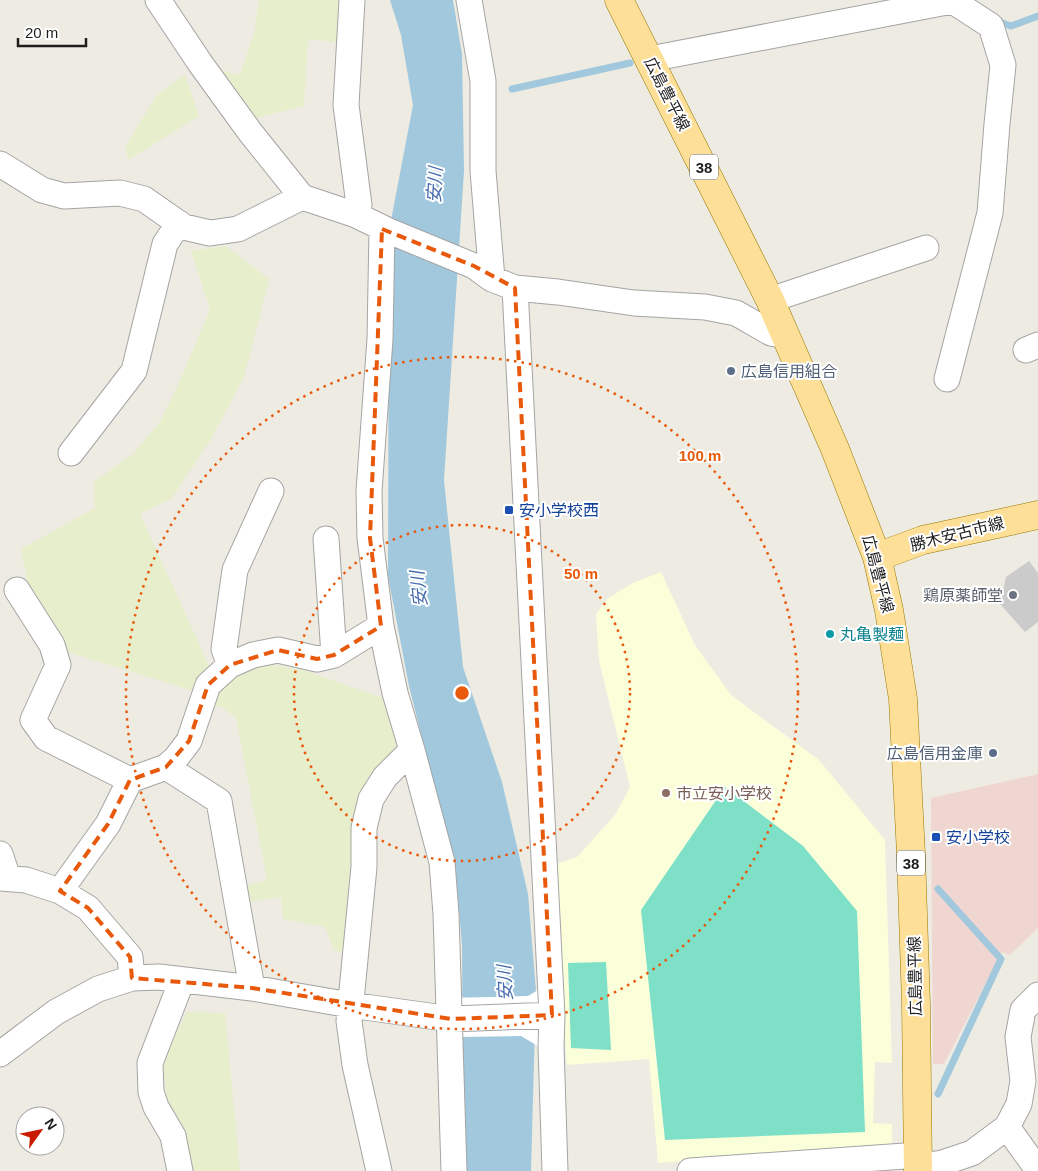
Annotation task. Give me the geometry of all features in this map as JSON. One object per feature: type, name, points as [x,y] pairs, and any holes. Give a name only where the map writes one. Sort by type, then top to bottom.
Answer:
[{"type":"main road","name":"広島豊平線","points":[[619,0],[770,300],[845,473],[877,557],[889,610],[903,699],[916,1004],[917,1164]]},
{"type":"main road","name":"勝木安古市線","points":[[877,557],[923,540],[1038,515]]},
{"type":"street","points":[[158,0],[244,124],[302,197],[356,216],[515,288],[634,303],[705,307],[736,313],[771,333],[786,336]]},
{"type":"street","points":[[352,0],[346,105],[359,205],[356,216]]},
{"type":"street","points":[[469,0],[483,81],[483,273]]},
{"type":"street","points":[[650,59],[951,1],[972,12],[991,26],[1003,65],[990,213],[947,380]]},
{"type":"street","points":[[0,164],[42,190],[64,196],[120,193],[144,198],[184,227],[210,232],[238,229],[302,197]]},
{"type":"street","points":[[71,453],[134,371],[165,244],[179,223]]},
{"type":"street","points":[[385,230],[380,340],[369,491],[370,538],[381,626],[395,693],[442,862],[446,914],[454,1171]]},
{"type":"street","points":[[770,300],[926,248]]},
{"type":"street","points":[[515,288],[543,1016],[551,1047],[555,1171]]},
{"type":"street","points":[[230,665],[224,649],[235,570],[271,490]]},
{"type":"street","points":[[326,539],[334,656]]},
{"type":"street","points":[[17,590],[52,645],[58,665],[33,720],[46,738],[130,780]]},
{"type":"street","points":[[60,891],[108,824],[130,780],[166,767],[176,758],[189,741],[208,685],[230,665],[253,655],[278,650],[316,659],[334,656],[381,626]]},
{"type":"street","points":[[379,1171],[355,1065],[349,1021],[350,1006],[364,867],[364,828],[371,799],[385,777],[412,750]]},
{"type":"street","points":[[166,767],[219,801],[252,988]]},
{"type":"street","points":[[0,854],[4,878],[26,880],[60,891],[88,908],[130,957],[132,978]]},
{"type":"street","points":[[0,1054],[56,1012],[98,989],[132,978],[158,977],[252,988],[350,1006],[450,1019],[543,1016]]},
{"type":"street","points":[[180,1171],[173,1136],[156,1107],[151,1092],[150,1063],[182,980]]},
{"type":"street","points":[[690,1171],[905,1156],[917,1164],[930,1165],[942,1164],[972,1152],[1006,1127],[1030,1080],[1018,1037],[1023,1010],[1038,995]]},
{"type":"street","points":[[1006,1127],[1038,1170]]},
{"type":"highlighted area","points":[[382,229],[474,266],[515,288],[552,1015],[451,1019],[252,988],[132,978],[130,957],[88,908],[60,891],[108,824],[130,780],[166,767],[189,741],[208,685],[230,665],[278,650],[317,659],[334,655],[381,626],[370,538]]},
{"type":"shaded area","points":[[259,0],[344,0],[342,43],[308,39],[304,106],[248,120],[215,69],[240,75],[254,33]]},
{"type":"shaded area","points":[[185,74],[199,116],[128,160],[125,147],[156,96]]},
{"type":"shaded area","points":[[226,246],[269,279],[244,377],[211,439],[171,499],[140,514],[211,670],[197,692],[64,651],[29,591],[21,549],[95,508],[94,482],[133,454],[160,422],[180,381],[210,309],[191,251]]},
{"type":"shaded area","points":[[1029,561],[1038,573],[1038,622],[1025,632],[1000,604],[1006,577]]},
{"type":"shaded area","points":[[661,572],[695,645],[731,695],[819,760],[885,840],[892,1063],[875,1062],[873,1123],[892,1124],[892,1148],[658,1163],[649,1059],[567,1065],[553,865],[577,857],[615,815],[630,787],[599,661],[596,614],[608,598],[633,583]]},
{"type":"shaded area","points":[[265,663],[306,671],[383,698],[399,753],[367,789],[348,953],[334,951],[325,927],[283,919],[281,897],[249,902],[246,886],[267,880],[236,718],[222,707],[211,705],[220,688],[250,667]]},
{"type":"shaded area","points":[[1038,774],[1038,928],[1010,955],[1002,952],[944,1064],[933,1064],[931,798]]},
{"type":"shaded area","points":[[187,1012],[225,1013],[240,1171],[190,1171],[183,1137],[167,1101],[162,1061]]},
{"type":"green space","points":[[725,787],[803,846],[857,911],[865,1132],[665,1140],[641,910]]},
{"type":"green space","points":[[606,962],[611,1050],[571,1048],[568,963]]},
{"type":"water","name":"安川","points":[[390,0],[453,0],[462,54],[464,171],[444,480],[463,667],[502,782],[528,894],[536,991],[531,1171],[467,1171],[463,1096],[462,945],[456,874],[409,686],[388,576],[389,231],[413,105],[401,35]]},
{"type":"pier","points":[[538,990],[538,1046],[521,1036],[460,1037],[446,998],[528,996]]},
{"type":"waterway","points":[[996,21],[1011,26],[1038,16]]},
{"type":"waterway","points":[[512,89],[630,63]]},
{"type":"waterway","points":[[938,889],[1001,959],[938,1094]]},
{"type":"place","name":"広島信用組合","points":[[731,371]]},
{"type":"place","name":"安小学校西","points":[[509,510]]},
{"type":"place","name":"鶏原薬師堂","points":[[1013,595]]},
{"type":"place","name":"丸亀製麺","points":[[830,634]]},
{"type":"place","name":"広島信用金庫","points":[[993,753]]},
{"type":"place","name":"市立安小学校","points":[[666,793]]},
{"type":"place","name":"安小学校","points":[[936,837]]}]
